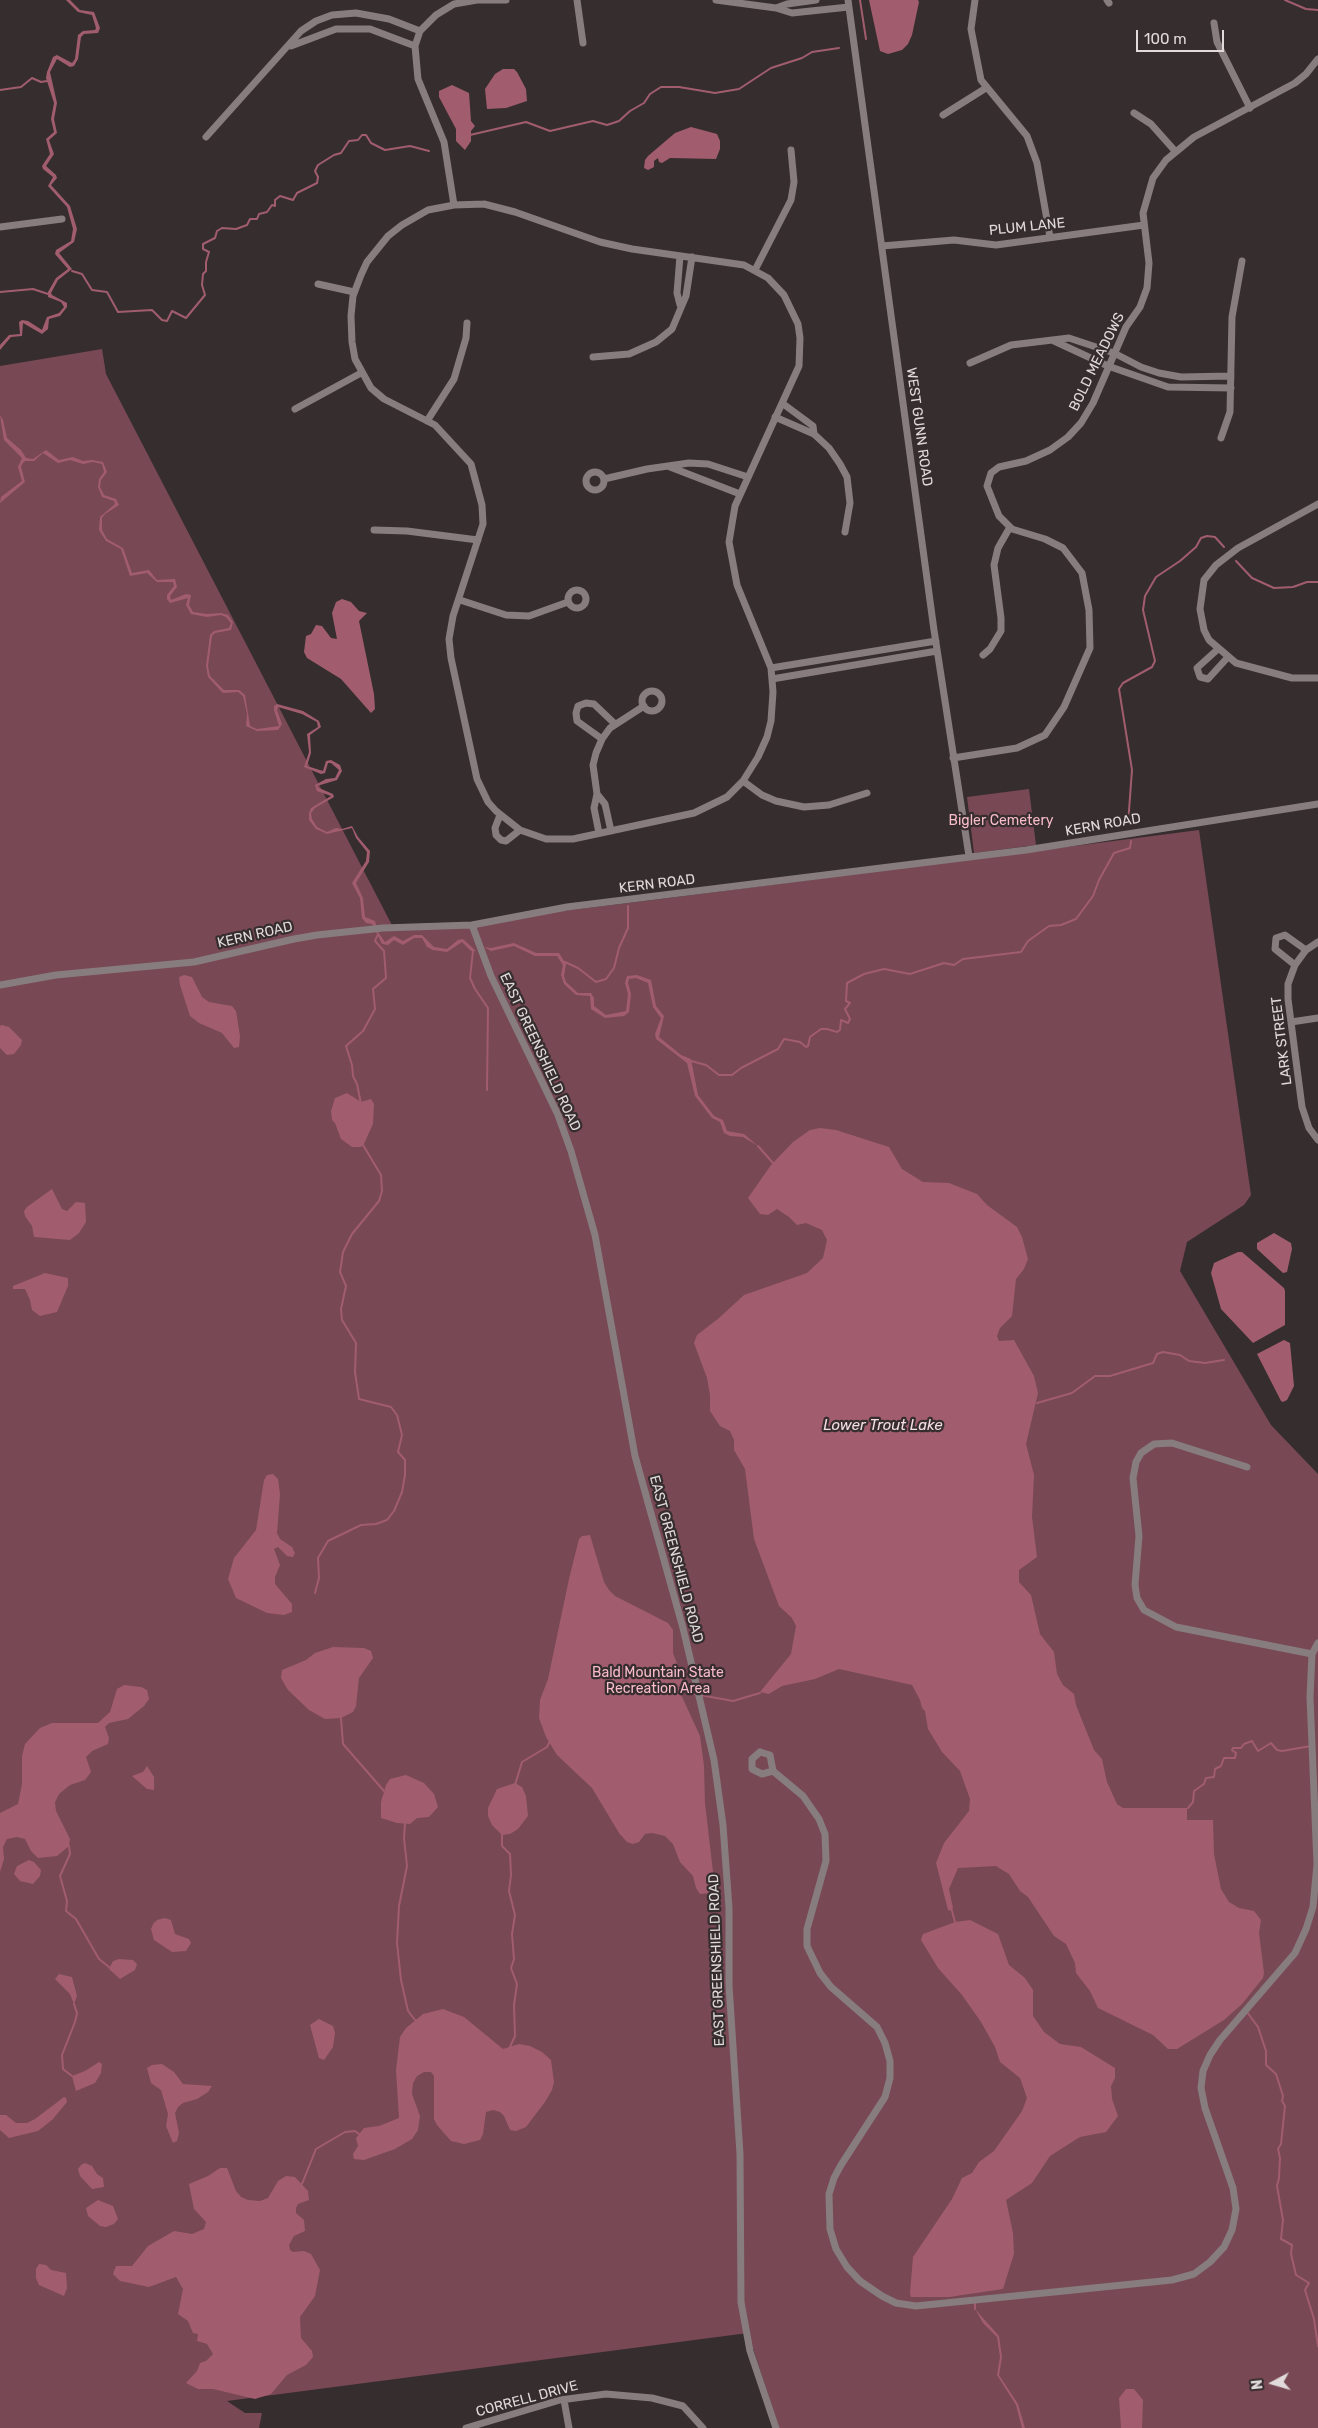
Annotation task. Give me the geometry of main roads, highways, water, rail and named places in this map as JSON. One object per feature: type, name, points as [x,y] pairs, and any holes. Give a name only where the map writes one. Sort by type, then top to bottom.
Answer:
[{"type":"water","points":[[66,0],[70,0],[80,10],[94,12],[100,28],[98,33],[84,34],[81,37],[78,59],[74,66],[70,67],[57,59],[50,72],[57,103],[54,119],[57,133],[49,140],[54,154],[46,166],[56,175],[57,178],[51,185],[70,206],[77,229],[74,242],[59,253],[72,269],[58,280],[51,293],[67,303],[67,307],[60,316],[49,319],[48,329],[42,334],[23,323],[22,336],[11,337],[0,350],[0,345],[9,335],[20,334],[19,322],[22,320],[28,321],[42,330],[47,317],[59,313],[64,307],[61,302],[48,297],[48,292],[56,278],[68,269],[55,254],[56,250],[71,241],[73,229],[67,207],[48,186],[53,177],[42,166],[50,154],[46,139],[54,132],[51,119],[54,103],[46,78],[53,57],[57,55],[72,63],[75,59],[78,35],[83,31],[95,30],[96,28],[92,15],[78,12]]},
{"type":"water","points":[[869,0],[918,0],[912,35],[908,44],[902,50],[888,54],[880,51]]},
{"type":"water","points":[[503,69],[514,69],[517,72],[526,89],[527,101],[506,108],[487,109],[485,89],[495,74]]},
{"type":"water","points":[[452,85],[469,93],[471,121],[475,126],[471,131],[471,141],[465,150],[456,141],[456,129],[439,97],[439,91]]},
{"type":"water","points":[[691,127],[717,134],[720,141],[720,149],[716,159],[670,158],[662,163],[659,162],[658,158],[654,161],[654,167],[648,170],[644,168],[645,160],[648,156],[675,133]]},
{"type":"water","points":[[0,415],[7,438],[21,450],[26,458],[33,459],[46,450],[59,460],[73,457],[83,461],[103,462],[107,472],[101,480],[100,487],[104,495],[116,499],[119,505],[102,518],[102,530],[107,539],[123,548],[132,573],[149,570],[157,580],[175,579],[177,587],[170,596],[171,600],[186,594],[191,595],[189,605],[193,612],[228,615],[233,622],[231,630],[215,633],[212,636],[208,666],[210,676],[224,690],[239,690],[245,695],[250,726],[257,729],[279,726],[274,710],[274,706],[277,704],[303,711],[319,721],[321,727],[310,735],[311,753],[307,766],[323,771],[326,761],[331,760],[340,765],[342,771],[337,780],[317,786],[333,794],[334,797],[315,808],[311,813],[312,819],[317,827],[327,832],[336,828],[342,829],[352,826],[358,837],[370,851],[369,862],[356,883],[363,898],[365,917],[375,921],[378,932],[385,942],[394,936],[403,941],[414,935],[422,935],[434,947],[447,949],[458,940],[463,939],[476,951],[471,951],[462,942],[447,952],[433,950],[427,947],[422,938],[414,938],[403,945],[394,940],[388,945],[382,944],[372,924],[366,923],[362,918],[360,898],[352,883],[366,861],[367,852],[356,838],[352,828],[327,834],[316,829],[309,820],[311,808],[331,796],[317,791],[315,785],[326,779],[335,778],[339,770],[331,763],[328,763],[325,773],[321,774],[304,767],[309,752],[307,734],[318,727],[317,722],[302,714],[278,707],[277,710],[282,724],[278,730],[257,731],[246,726],[247,714],[243,696],[238,692],[223,693],[208,677],[206,666],[210,635],[214,631],[229,628],[231,623],[226,617],[221,615],[207,617],[191,614],[186,605],[188,598],[170,603],[167,595],[174,586],[173,582],[157,582],[147,573],[130,576],[121,549],[106,541],[99,530],[100,517],[115,504],[114,501],[102,497],[98,487],[99,479],[104,472],[102,464],[93,462],[83,464],[70,460],[58,463],[43,453],[34,461],[25,461],[22,464],[25,482],[0,503],[1,497],[22,481],[18,467],[22,458],[4,440]]},
{"type":"water","points":[[342,599],[351,602],[359,611],[367,613],[359,621],[374,694],[375,709],[371,713],[341,679],[307,658],[304,652],[306,636],[311,634],[316,625],[322,626],[331,638],[337,639],[332,613],[336,602]]},
{"type":"water","points":[[514,943],[536,953],[559,953],[566,964],[564,976],[566,982],[578,993],[591,993],[594,998],[594,1006],[606,1015],[626,1011],[628,994],[625,983],[627,976],[637,975],[651,980],[656,1006],[664,1016],[659,1037],[681,1055],[691,1059],[698,1095],[714,1116],[723,1120],[727,1131],[744,1134],[758,1146],[743,1137],[730,1136],[724,1133],[720,1122],[712,1118],[695,1096],[687,1063],[656,1039],[655,1034],[661,1018],[653,1007],[648,983],[636,978],[629,979],[628,983],[631,994],[629,1012],[624,1016],[605,1018],[591,1009],[590,996],[576,995],[564,984],[561,975],[563,965],[557,956],[535,956],[514,946],[491,951],[484,947],[491,948]]},
{"type":"water","points":[[184,975],[192,977],[202,997],[209,1002],[232,1006],[236,1011],[240,1036],[239,1047],[234,1048],[222,1033],[199,1023],[190,1016],[180,985],[179,977]]},
{"type":"water","points":[[0,1026],[9,1027],[22,1040],[21,1045],[14,1054],[7,1055],[0,1048]]},
{"type":"water","points":[[347,1093],[361,1102],[371,1099],[374,1104],[373,1124],[363,1146],[360,1147],[352,1147],[341,1139],[332,1120],[331,1111],[335,1098]]},
{"type":"water","name":"Lower Trout Lake","points":[[820,1128],[836,1130],[889,1147],[902,1169],[923,1182],[949,1183],[977,1194],[987,1205],[1017,1227],[1022,1237],[1028,1259],[1024,1269],[1016,1279],[1012,1316],[1000,1328],[997,1336],[999,1341],[1014,1340],[1034,1376],[1038,1393],[1026,1444],[1034,1475],[1032,1517],[1037,1557],[1019,1570],[1019,1582],[1031,1595],[1040,1634],[1054,1652],[1057,1674],[1063,1685],[1074,1694],[1076,1705],[1094,1750],[1102,1759],[1107,1782],[1117,1804],[1123,1808],[1187,1808],[1187,1820],[1213,1820],[1214,1854],[1221,1889],[1229,1902],[1239,1908],[1254,1911],[1261,1920],[1259,1933],[1263,1978],[1242,2004],[1224,2020],[1177,2049],[1168,2049],[1153,2035],[1098,2008],[1090,1991],[1076,1973],[1075,1963],[1066,1944],[1054,1936],[1028,1897],[1020,1891],[1009,1874],[996,1866],[958,1868],[949,1889],[953,1908],[952,1911],[948,1910],[936,1863],[944,1843],[969,1811],[970,1799],[960,1771],[942,1752],[928,1729],[925,1711],[912,1685],[839,1669],[815,1679],[782,1686],[769,1694],[760,1692],[791,1654],[796,1626],[792,1618],[779,1606],[754,1539],[745,1469],[734,1450],[734,1440],[730,1431],[720,1426],[710,1411],[707,1378],[694,1343],[697,1335],[744,1295],[807,1273],[823,1258],[827,1240],[822,1230],[806,1223],[797,1225],[777,1209],[768,1215],[760,1214],[748,1198],[771,1165],[793,1142],[810,1130]]},
{"type":"water","points":[[52,1189],[62,1209],[67,1211],[76,1202],[85,1203],[86,1222],[79,1233],[70,1240],[34,1237],[32,1226],[25,1216],[24,1211],[27,1207]]},
{"type":"water","points":[[1274,1233],[1291,1243],[1292,1249],[1287,1272],[1283,1273],[1257,1249],[1257,1243]]},
{"type":"water","points":[[1242,1252],[1284,1288],[1285,1291],[1285,1325],[1253,1343],[1221,1309],[1211,1273],[1214,1263]]},
{"type":"water","points":[[45,1273],[68,1278],[68,1286],[57,1312],[40,1316],[32,1310],[25,1289],[13,1289],[13,1286]]},
{"type":"water","points":[[1284,1340],[1290,1343],[1294,1386],[1287,1400],[1283,1402],[1257,1354]]},
{"type":"water","points":[[273,1474],[278,1479],[280,1494],[277,1533],[280,1539],[292,1547],[295,1553],[293,1557],[287,1556],[278,1547],[274,1549],[280,1565],[275,1577],[275,1584],[292,1604],[292,1612],[284,1615],[267,1613],[236,1598],[228,1579],[234,1558],[256,1530],[264,1480],[267,1475]]},
{"type":"water","points":[[590,1535],[604,1582],[609,1590],[615,1596],[668,1623],[673,1630],[673,1653],[683,1680],[678,1688],[700,1736],[713,1872],[710,1893],[700,1894],[696,1888],[693,1876],[680,1862],[673,1844],[665,1836],[652,1833],[645,1834],[639,1842],[633,1844],[627,1842],[619,1833],[592,1788],[557,1755],[546,1737],[539,1718],[540,1700],[548,1679],[579,1539],[582,1536]]},
{"type":"water","points":[[333,1647],[364,1648],[371,1651],[373,1658],[359,1678],[356,1706],[353,1712],[341,1718],[325,1719],[309,1710],[288,1690],[281,1678],[282,1670],[306,1660],[315,1653]]},
{"type":"water","points":[[124,1685],[141,1687],[147,1690],[149,1699],[144,1706],[128,1719],[109,1723],[105,1727],[109,1738],[108,1744],[92,1751],[86,1757],[91,1772],[85,1780],[70,1785],[59,1794],[55,1802],[56,1811],[70,1839],[69,1846],[57,1856],[38,1858],[31,1851],[25,1839],[17,1837],[7,1839],[3,1847],[4,1859],[0,1872],[0,1813],[18,1804],[22,1784],[22,1756],[25,1744],[40,1728],[52,1723],[98,1723],[110,1712],[117,1689]]},
{"type":"water","points":[[147,1766],[154,1777],[154,1790],[147,1789],[132,1776],[143,1772]]},
{"type":"water","points":[[406,1775],[424,1783],[434,1794],[438,1807],[429,1817],[417,1818],[410,1824],[397,1823],[381,1818],[381,1802],[386,1785],[390,1779]]},
{"type":"water","points":[[515,1783],[522,1787],[526,1796],[528,1816],[518,1829],[510,1834],[502,1835],[492,1825],[488,1816],[488,1808],[497,1789]]},
{"type":"water","points":[[29,1860],[34,1862],[41,1870],[40,1876],[33,1884],[20,1881],[14,1874],[17,1866]]},
{"type":"water","points":[[165,1918],[171,1920],[175,1934],[189,1939],[191,1943],[186,1951],[172,1952],[154,1940],[151,1929],[153,1924],[157,1920]]},
{"type":"water","points":[[970,1920],[998,1934],[1009,1965],[1025,1978],[1033,1990],[1033,2016],[1044,2032],[1060,2044],[1081,2047],[1115,2068],[1115,2078],[1111,2086],[1112,2099],[1118,2116],[1106,2132],[1080,2137],[1050,2156],[1032,2183],[1006,2200],[1013,2233],[1014,2254],[1003,2289],[949,2297],[911,2297],[913,2257],[952,2199],[962,2178],[972,2173],[979,2162],[994,2151],[1022,2111],[1027,2098],[1020,2078],[1000,2062],[995,2047],[981,2022],[962,1995],[938,1968],[921,1940],[923,1934],[955,1922]]},
{"type":"water","points":[[119,1959],[133,1960],[137,1964],[135,1970],[120,1979],[109,1969],[113,1961]]},
{"type":"water","points":[[59,1974],[72,1977],[77,1996],[74,2004],[70,1994],[55,1979]]},
{"type":"water","points":[[443,2009],[464,2017],[503,2049],[519,2044],[530,2046],[542,2052],[551,2060],[554,2082],[545,2102],[526,2127],[516,2131],[510,2130],[504,2116],[500,2112],[493,2110],[486,2112],[483,2134],[480,2140],[464,2144],[451,2141],[434,2119],[434,2076],[431,2072],[424,2072],[417,2076],[413,2083],[412,2094],[420,2116],[418,2130],[412,2139],[395,2149],[364,2160],[354,2159],[353,2154],[358,2146],[356,2138],[364,2128],[379,2126],[399,2118],[396,2070],[400,2037],[406,2028],[423,2014]]},
{"type":"water","points":[[319,2019],[333,2026],[335,2033],[333,2047],[324,2060],[319,2058],[310,2025]]},
{"type":"water","points":[[99,2062],[102,2064],[101,2073],[95,2083],[76,2091],[72,2076],[85,2071]]},
{"type":"water","points":[[162,2064],[174,2072],[183,2084],[212,2086],[208,2092],[197,2099],[183,2103],[178,2107],[175,2113],[179,2133],[177,2141],[173,2143],[166,2126],[168,2114],[161,2090],[151,2083],[147,2068],[152,2065]]},
{"type":"water","points":[[64,2097],[67,2102],[52,2120],[38,2131],[9,2138],[0,2130],[0,2115],[6,2115],[16,2123],[27,2123]]},
{"type":"water","points":[[85,2163],[92,2166],[97,2174],[103,2178],[104,2187],[92,2189],[80,2176],[78,2169]]},
{"type":"water","points":[[220,2168],[227,2168],[236,2191],[241,2197],[248,2200],[260,2201],[268,2198],[278,2181],[286,2176],[295,2177],[308,2191],[309,2200],[298,2204],[296,2208],[296,2213],[304,2220],[305,2231],[294,2236],[289,2245],[290,2250],[293,2252],[304,2251],[311,2254],[320,2270],[315,2296],[300,2317],[301,2338],[312,2351],[313,2357],[306,2365],[287,2375],[271,2394],[255,2399],[213,2389],[198,2389],[186,2383],[197,2371],[200,2363],[206,2361],[213,2354],[207,2344],[197,2341],[198,2334],[193,2333],[188,2321],[178,2314],[183,2289],[176,2277],[149,2287],[120,2281],[113,2274],[116,2266],[132,2266],[148,2246],[174,2231],[192,2234],[204,2229],[206,2222],[194,2209],[189,2184],[208,2176]]},
{"type":"water","points":[[98,2200],[113,2206],[118,2219],[114,2224],[106,2227],[100,2226],[88,2216],[86,2208]]},
{"type":"water","points":[[39,2264],[46,2265],[51,2270],[66,2273],[67,2288],[64,2296],[39,2285],[36,2278],[36,2269]]},
{"type":"water","points":[[975,2309],[999,2336],[1002,2357],[999,2375],[1018,2404],[1025,2428],[1022,2428],[1016,2405],[997,2375],[1000,2357],[997,2337],[983,2323]]},
{"type":"water","points":[[1126,2389],[1134,2389],[1143,2400],[1142,2428],[1121,2428],[1119,2398]]},
{"type":"waterway","points":[[860,0],[866,39]]},
{"type":"waterway","points":[[1285,0],[1306,9],[1318,10]]},
{"type":"waterway","points":[[470,135],[526,122],[550,131],[593,121],[607,125],[619,121],[630,111],[644,103],[650,94],[661,87],[679,87],[715,93],[739,89],[771,68],[802,58],[812,52],[839,48]]},
{"type":"waterway","points":[[0,90],[21,87],[32,78],[41,82],[47,81]]},
{"type":"waterway","points":[[72,271],[82,274],[92,290],[107,292],[118,312],[152,310],[162,320],[167,321],[172,311],[186,318],[205,295],[202,285],[203,274],[206,271],[209,252],[203,249],[203,244],[215,238],[217,231],[222,228],[236,229],[247,225],[250,219],[257,219],[259,214],[267,212],[272,205],[275,206],[275,200],[280,196],[293,200],[297,193],[317,183],[318,177],[315,171],[318,165],[341,153],[349,141],[358,140],[362,135],[366,135],[371,143],[385,150],[410,146],[429,151]]},
{"type":"waterway","points":[[0,292],[33,289],[48,294]]},
{"type":"waterway","points":[[1128,824],[1132,770],[1119,689],[1123,683],[1152,667],[1155,661],[1143,610],[1145,596],[1156,577],[1180,561],[1196,547],[1201,538],[1207,536],[1215,537],[1224,547]]},
{"type":"waterway","points":[[1236,561],[1252,578],[1274,588],[1293,587],[1307,582],[1318,582]]},
{"type":"waterway","points":[[691,1061],[706,1065],[719,1075],[732,1075],[741,1068],[778,1049],[784,1039],[800,1042],[806,1047],[810,1037],[821,1029],[837,1032],[840,1030],[841,1020],[848,1023],[850,1019],[845,1009],[850,1003],[846,1001],[847,983],[864,974],[884,969],[910,974],[944,963],[954,965],[963,959],[1021,952],[1028,941],[1049,926],[1061,925],[1076,919],[1093,896],[1099,880],[1114,853],[1130,848],[1131,841]]},
{"type":"waterway","points":[[565,962],[578,968],[596,982],[606,979],[614,968],[619,948],[628,928],[628,906]]},
{"type":"waterway","points":[[361,1104],[346,1046],[363,1031],[375,1009],[373,989],[386,978],[384,951],[375,941],[377,936]]},
{"type":"waterway","points":[[473,951],[470,978],[488,1008],[487,1090]]},
{"type":"waterway","points":[[315,1593],[319,1578],[318,1558],[328,1541],[361,1525],[376,1524],[387,1520],[394,1511],[402,1492],[405,1475],[405,1460],[398,1452],[402,1435],[397,1415],[391,1407],[359,1399],[355,1372],[356,1343],[342,1320],[341,1309],[346,1286],[340,1272],[343,1252],[352,1234],[379,1201],[382,1191],[381,1175],[363,1145]]},
{"type":"waterway","points":[[758,1146],[773,1163]]},
{"type":"waterway","points":[[1037,1403],[1072,1393],[1095,1376],[1110,1376],[1153,1363],[1157,1354],[1163,1352],[1180,1355],[1189,1361],[1205,1363],[1224,1360]]},
{"type":"waterway","points":[[676,1688],[695,1694]]},
{"type":"waterway","points":[[700,1695],[733,1701],[760,1693]]},
{"type":"waterway","points":[[341,1718],[343,1744],[384,1791]]},
{"type":"waterway","points":[[515,1785],[522,1762],[547,1747],[550,1741]]},
{"type":"waterway","points":[[1188,1808],[1193,1802],[1194,1791],[1204,1784],[1206,1778],[1214,1777],[1215,1769],[1221,1766],[1224,1758],[1235,1758],[1236,1753],[1232,1750],[1233,1748],[1241,1748],[1244,1744],[1252,1741],[1258,1751],[1271,1743],[1277,1750],[1282,1751],[1311,1746]]},
{"type":"waterway","points":[[405,1823],[404,1838],[407,1866],[399,1906],[397,1943],[401,1980],[408,2011],[415,2020]]},
{"type":"waterway","points":[[502,1833],[502,1846],[510,1854],[511,1875],[509,1891],[515,1915],[512,1934],[514,1959],[511,1968],[517,1984],[514,2005],[515,2036],[509,2049]]},
{"type":"waterway","points":[[69,1846],[70,1854],[60,1876],[67,1901],[66,1911],[76,1919],[99,1959],[109,1967]]},
{"type":"waterway","points":[[952,1911],[955,1922]]},
{"type":"waterway","points":[[72,2076],[63,2069],[62,2055],[75,2022],[77,2013],[74,2004]]},
{"type":"waterway","points":[[1247,2012],[1258,2027],[1266,2051],[1266,2065],[1276,2074],[1283,2096],[1282,2101],[1285,2106],[1281,2144],[1278,2149],[1280,2158],[1277,2186],[1283,2220],[1281,2239],[1292,2245],[1291,2254],[1296,2275],[1309,2283],[1305,2290],[1314,2319],[1318,2346]]},
{"type":"waterway","points":[[302,2184],[316,2149],[345,2132],[355,2131],[359,2134]]},
{"type":"waterway","points":[[975,2302],[975,2309]]},
{"type":"park label","name":"Bigler Cemetery","points":[[1001,821]]},
{"type":"park label","name":"Bald Mountain State Recreation Area","points":[[658,1682]]}]
